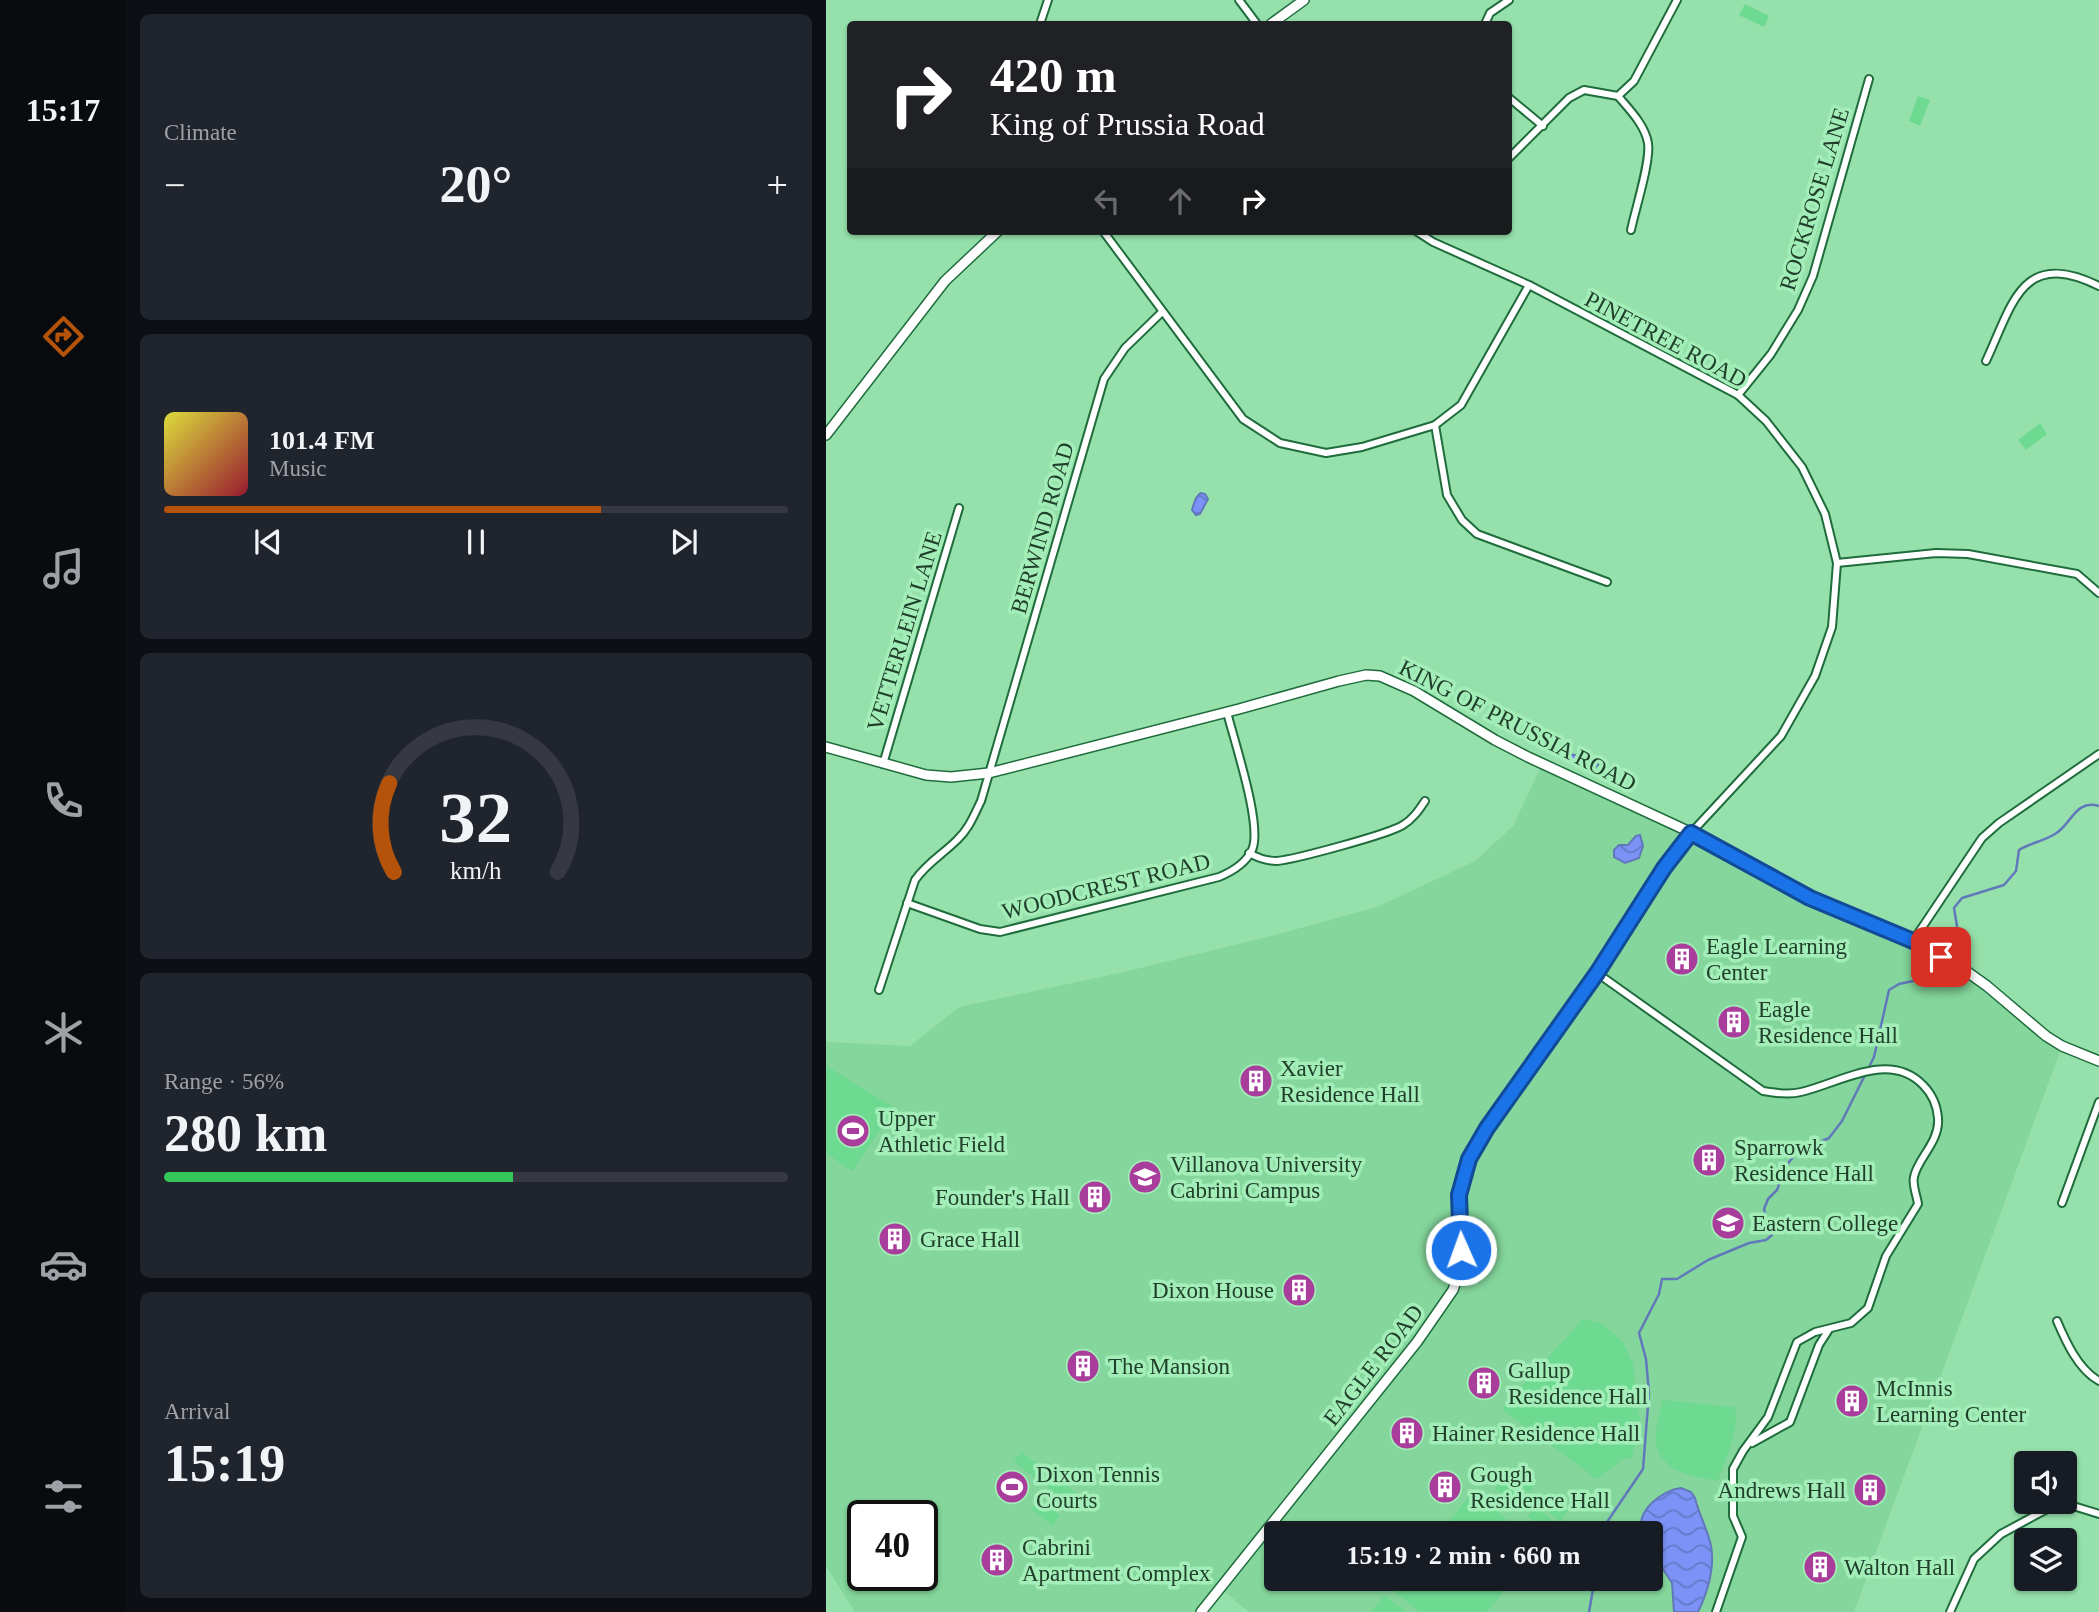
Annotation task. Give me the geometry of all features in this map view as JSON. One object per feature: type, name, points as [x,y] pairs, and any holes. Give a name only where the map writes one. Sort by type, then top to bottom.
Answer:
[{"type":"street","points":[[1041,21],[1048,0]]},
{"type":"street","points":[[1239,0],[1255,21]]},
{"type":"street","points":[[1275,21],[1304,0]]},
{"type":"street","points":[[1486,21],[1490,13],[1509,0]]},
{"type":"street","points":[[1618,96],[1634,81],[1677,0]]},
{"type":"street","name":"ROCKROSE LANE","points":[[1738,395],[1771,354],[1798,310],[1813,276],[1869,79]]},
{"type":"street","points":[[1512,155],[1569,98],[1584,90],[1618,96],[1642,127],[1648,143],[1647,159],[1630,230]]},
{"type":"street","points":[[1512,100],[1542,125]]},
{"type":"street","points":[[826,435],[946,281],[994,235]]},
{"type":"street","points":[[1105,235],[1243,419],[1280,443],[1326,453],[1362,447],[1435,425],[1461,405],[1529,285]]},
{"type":"street","name":"PINETREE ROAD","points":[[1422,235],[1529,285],[1738,395],[1766,421],[1802,467],[1825,514],[1837,564],[1832,627],[1815,676],[1782,736],[1691,833]]},
{"type":"street","points":[[1986,361],[2018,292],[2034,278],[2044,274],[2065,273],[2099,286]]},
{"type":"street","name":"BERWIND ROAD","points":[[879,990],[915,880],[923,868],[956,842],[968,828],[981,801],[1104,379],[1125,348],[1162,312]]},
{"type":"street","points":[[1435,425],[1447,495],[1462,520],[1477,534],[1607,582]]},
{"type":"street","name":"VETTERLEIN LANE","points":[[883,764],[959,508]]},
{"type":"street","points":[[1837,564],[1936,552],[1968,554],[2077,574],[2099,593]]},
{"type":"street","name":"KING OF PRUSSIA ROAD","points":[[826,747],[926,775],[951,777],[989,773],[1354,677],[1380,676],[1414,691],[1495,740],[1691,833],[1810,898],[1913,941],[1953,963],[1997,993],[2046,1036],[2062,1046],[2099,1061]]},
{"type":"street","points":[[1227,712],[1255,823],[1252,850],[1249,853],[1268,860],[1280,860],[1363,839],[1401,827],[1412,819],[1425,801]]},
{"type":"street","points":[[1913,941],[1982,838],[1999,823],[2099,754]]},
{"type":"street","name":"EAGLE ROAD","points":[[1201,1612],[1417,1342],[1453,1290],[1459,1272],[1461,1250],[1459,1195],[1469,1159],[1487,1128],[1597,973],[1639,904],[1691,833]]},
{"type":"street","name":"WOODCREST ROAD","points":[[907,903],[980,929],[1000,932],[1219,877],[1230,872],[1249,853]]},
{"type":"street","points":[[1597,973],[1763,1091],[1778,1094],[1799,1093],[1878,1069],[1898,1069],[1915,1077],[1932,1094],[1939,1119],[1933,1142],[1914,1176],[1918,1204],[1886,1256],[1868,1308],[1851,1323],[1815,1332],[1797,1342],[1768,1417],[1733,1469],[1733,1516],[1742,1537],[1716,1612]]},
{"type":"street","points":[[2062,1203],[2099,1102]]},
{"type":"street","points":[[2057,1321],[2074,1355],[2099,1381]]},
{"type":"street","points":[[1748,1445],[1790,1422],[1819,1345],[1829,1330]]},
{"type":"street","points":[[1951,1612],[1974,1559],[2001,1534],[2047,1509],[2070,1505],[2099,1514]]},
{"type":"shaded area","points":[[1745,4],[1769,16],[1764,27],[1739,15]]},
{"type":"shaded area","points":[[1918,96],[1930,100],[1920,126],[1909,121]]},
{"type":"shaded area","points":[[2040,423],[2047,434],[2026,450],[2018,440]]},
{"type":"shaded area","points":[[1542,764],[1705,839],[1810,898],[1941,956],[2062,1046],[1854,1612],[1249,1612],[1220,1588],[1201,1612],[855,1612],[826,1566],[826,1042],[910,1046],[959,1007],[1124,972],[1377,907],[1475,861],[1513,826]]},
{"type":"shaded area","name":"Upper Athletic Field","points":[[826,1066],[895,1108],[852,1171],[826,1153]]},
{"type":"shaded area","points":[[1583,1319],[1601,1323],[1623,1342],[1633,1364],[1640,1425],[1632,1458],[1623,1459],[1597,1479],[1503,1410]]},
{"type":"shaded area","points":[[1662,1400],[1734,1407],[1734,1433],[1718,1481],[1675,1469],[1660,1455],[1656,1433]]},
{"type":"shaded area","name":"Dixon Tennis Courts","points":[[1021,1452],[1043,1468],[1036,1479],[1014,1462]]},
{"type":"shaded area","points":[[1515,1466],[1536,1483],[1528,1493],[1506,1475]]},
{"type":"shaded area","name":"Dixon Tennis Courts","points":[[1004,1474],[1026,1490],[1019,1500],[997,1484]]},
{"type":"shaded area","name":"Dixon Tennis Courts","points":[[1055,1477],[1077,1494],[1070,1504],[1048,1487]]},
{"type":"shaded area","points":[[1503,1479],[1525,1497],[1517,1506],[1495,1489]]},
{"type":"shaded area","points":[[1473,1492],[1508,1521],[1449,1521]]},
{"type":"shaded area","points":[[1547,1493],[1568,1511],[1560,1521],[1539,1503]]},
{"type":"shaded area","name":"Dixon Tennis Courts","points":[[1038,1499],[1060,1516],[1053,1526],[1031,1509]]},
{"type":"shaded area","points":[[1536,1507],[1553,1521],[1534,1521],[1528,1516]]},
{"type":"shaded area","points":[[1394,1591],[1504,1591],[1487,1612],[1420,1612]]},
{"type":"shaded area","points":[[1385,1595],[1406,1612],[1371,1612]]},
{"type":"water","points":[[1201,493],[1208,499],[1200,514],[1196,515],[1192,510]]},
{"type":"water","points":[[1568,754],[1595,758],[1598,765],[1593,769],[1574,765],[1566,757]]},
{"type":"water","points":[[1640,835],[1643,846],[1639,858],[1625,863],[1614,857],[1614,850],[1619,845],[1628,845]]},
{"type":"water","points":[[1681,1488],[1691,1492],[1695,1498],[1711,1546],[1709,1580],[1698,1612],[1674,1612],[1672,1583],[1663,1569],[1663,1521],[1642,1521],[1646,1510],[1658,1497]]},
{"type":"waterway","points":[[1949,958],[1957,926],[1954,908],[1962,898],[2004,885],[2016,871],[2019,850],[2061,830],[2084,806],[2099,806]]},
{"type":"waterway","points":[[1608,1521],[1643,1469],[1649,1393],[1646,1359],[1639,1333],[1659,1294],[1662,1279],[1677,1279],[1708,1260],[1749,1243],[1766,1240],[1772,1235],[1774,1227],[1767,1220],[1764,1209],[1768,1199],[1777,1190],[1786,1166],[1797,1152],[1829,1138],[1842,1121],[1874,1057],[1889,990],[1899,984],[1946,974],[1948,964]]},
{"type":"waterway","points":[[1589,1612],[1593,1591]]},
{"type":"place","name":"Eagle Learning Center","points":[[1682,959]]},
{"type":"place","name":"Eagle Residence Hall","points":[[1734,1022]]},
{"type":"place","name":"Xavier Residence Hall","points":[[1256,1081]]},
{"type":"place","name":"Upper Athletic Field","points":[[853,1131]]},
{"type":"place","name":"Sparrowk Residence Hall","points":[[1709,1160]]},
{"type":"place","name":"Villanova University Cabrini Campus","points":[[1145,1177]]},
{"type":"place","name":"Founder's Hall","points":[[1095,1197]]},
{"type":"place","name":"Eastern College","points":[[1728,1223]]},
{"type":"place","name":"Grace Hall","points":[[895,1239]]},
{"type":"place","name":"Dixon House","points":[[1299,1290]]},
{"type":"place","name":"The Mansion","points":[[1083,1366]]},
{"type":"place","name":"Gallup Residence Hall","points":[[1484,1383]]},
{"type":"place","name":"McInnis Learning Center","points":[[1852,1401]]},
{"type":"place","name":"Hainer Residence Hall","points":[[1407,1433]]},
{"type":"place","name":"Dixon Tennis Courts","points":[[1012,1487]]},
{"type":"place","name":"Gough Residence Hall","points":[[1445,1487]]},
{"type":"place","name":"Andrews Hall","points":[[1870,1490]]},
{"type":"place","name":"Cabrini Apartment Complex","points":[[997,1560]]},
{"type":"place","name":"Walton Hall","points":[[1820,1567]]},
{"type":"route","points":[[1461,1250],[1459,1195],[1469,1159],[1487,1128],[1597,973],[1639,904],[1691,833],[1810,898],[1913,941],[1941,957]]}]
